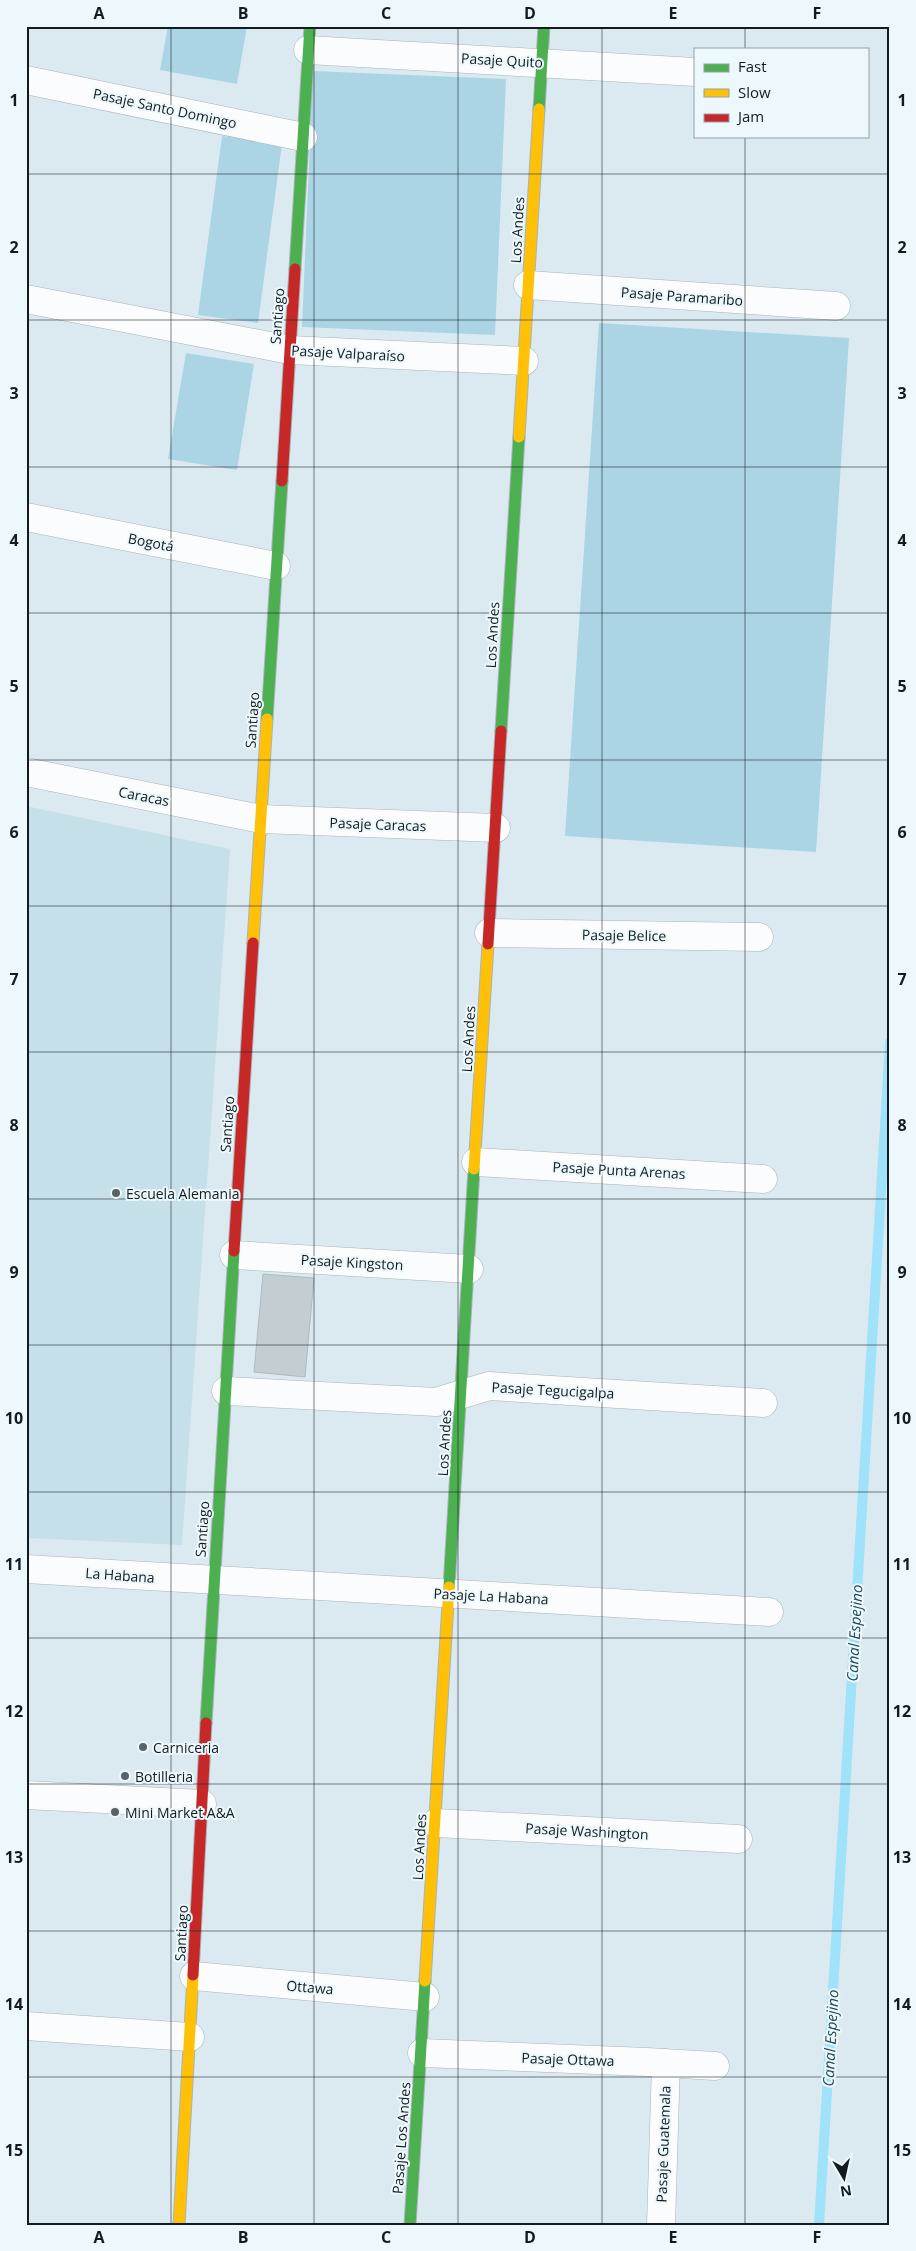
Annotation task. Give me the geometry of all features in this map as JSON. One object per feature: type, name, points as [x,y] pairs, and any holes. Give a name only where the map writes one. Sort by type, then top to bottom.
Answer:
[{"type":"street","name":"Los Andes","points":[[422,2053],[544,26]]},
{"type":"street","name":"Pasaje Quito","points":[[309,38],[542,63],[694,72]]},
{"type":"street","name":"Santiago","points":[[180,2225],[214,1581],[309,38]]},
{"type":"street","name":"Pasaje Santo Domingo","points":[[26,80],[303,137]]},
{"type":"street","name":"Pasaje Paramaribo","points":[[528,285],[836,306]]},
{"type":"street","name":"Pasaje Valparaíso","points":[[26,299],[290,350],[524,361]]},
{"type":"street","name":"Bogotá","points":[[28,525],[276,566]]},
{"type":"street","name":"Caracas","points":[[26,772],[261,819]]},
{"type":"street","name":"Pasaje Caracas","points":[[261,819],[496,828]]},
{"type":"street","name":"Pasaje Belice","points":[[489,933],[758,937]]},
{"type":"street","name":"Pasaje Punta Arenas","points":[[476,1162],[763,1179]]},
{"type":"street","name":"Pasaje Kingston","points":[[234,1255],[469,1268]]},
{"type":"street","name":"Pasaje Tegucigalpa","points":[[226,1391],[436,1402],[489,1386],[763,1403]]},
{"type":"street","name":"La Habana","points":[[26,1569],[214,1581]]},
{"type":"street","name":"Pasaje La Habana","points":[[214,1581],[769,1612]]},
{"type":"street","points":[[26,1795],[202,1804]]},
{"type":"street","name":"Pasaje Washington","points":[[436,1823],[738,1839]]},
{"type":"street","name":"Ottawa","points":[[194,1976],[425,1997]]},
{"type":"street","points":[[26,2026],[190,2037]]},
{"type":"street","name":"Pasaje Ottawa","points":[[422,2053],[715,2066]]},
{"type":"street","name":"Pasaje Los Andes","points":[[410,2225],[422,2053]]},
{"type":"street","name":"Pasaje Guatemala","points":[[661,2225],[666,2063]]},
{"type":"shaded area","points":[[168,26],[247,26],[237,84],[160,70]]},
{"type":"shaded area","points":[[313,71],[506,79],[495,335],[302,327]]},
{"type":"shaded area","points":[[222,136],[282,144],[258,323],[198,315]]},
{"type":"shaded area","points":[[599,323],[849,338],[816,852],[565,836]]},
{"type":"shaded area","points":[[186,353],[254,364],[237,470],[168,459]]},
{"type":"shaded area","name":"Escuela Alemania","points":[[26,806],[230,849],[182,1545],[26,1538]]},
{"type":"building","points":[[263,1274],[314,1278],[305,1377],[254,1372]]},
{"type":"waterway","name":"Canal Espejino","points":[[819,2225],[890,1042]]},
{"type":"traffic: fast","points":[[295,269],[310,26]]},
{"type":"traffic: fast","points":[[539,109],[544,26]]},
{"type":"traffic: fast","points":[[501,731],[519,437]]},
{"type":"traffic: fast","points":[[267,719],[282,481]]},
{"type":"traffic: fast","points":[[449,1587],[474,1169]]},
{"type":"traffic: fast","points":[[206,1723],[234,1251]]},
{"type":"traffic: fast","points":[[410,2225],[425,1981]]},
{"type":"traffic: slow","points":[[519,437],[539,109]]},
{"type":"traffic: slow","points":[[253,943],[267,719]]},
{"type":"traffic: slow","points":[[474,1169],[488,944]]},
{"type":"traffic: slow","points":[[425,1981],[449,1587]]},
{"type":"traffic: slow","points":[[179,2225],[193,1975]]},
{"type":"traffic: jam","points":[[282,481],[295,269]]},
{"type":"traffic: jam","points":[[488,944],[501,731]]},
{"type":"traffic: jam","points":[[234,1251],[253,943]]},
{"type":"traffic: jam","points":[[193,1975],[206,1723]]},
{"type":"place","name":"Escuela Alemania","points":[[116,1193]]},
{"type":"place","name":"Carniceria","points":[[143,1747]]},
{"type":"place","name":"Botilleria","points":[[125,1776]]},
{"type":"place","name":"Mini Market A&A","points":[[115,1812]]}]
